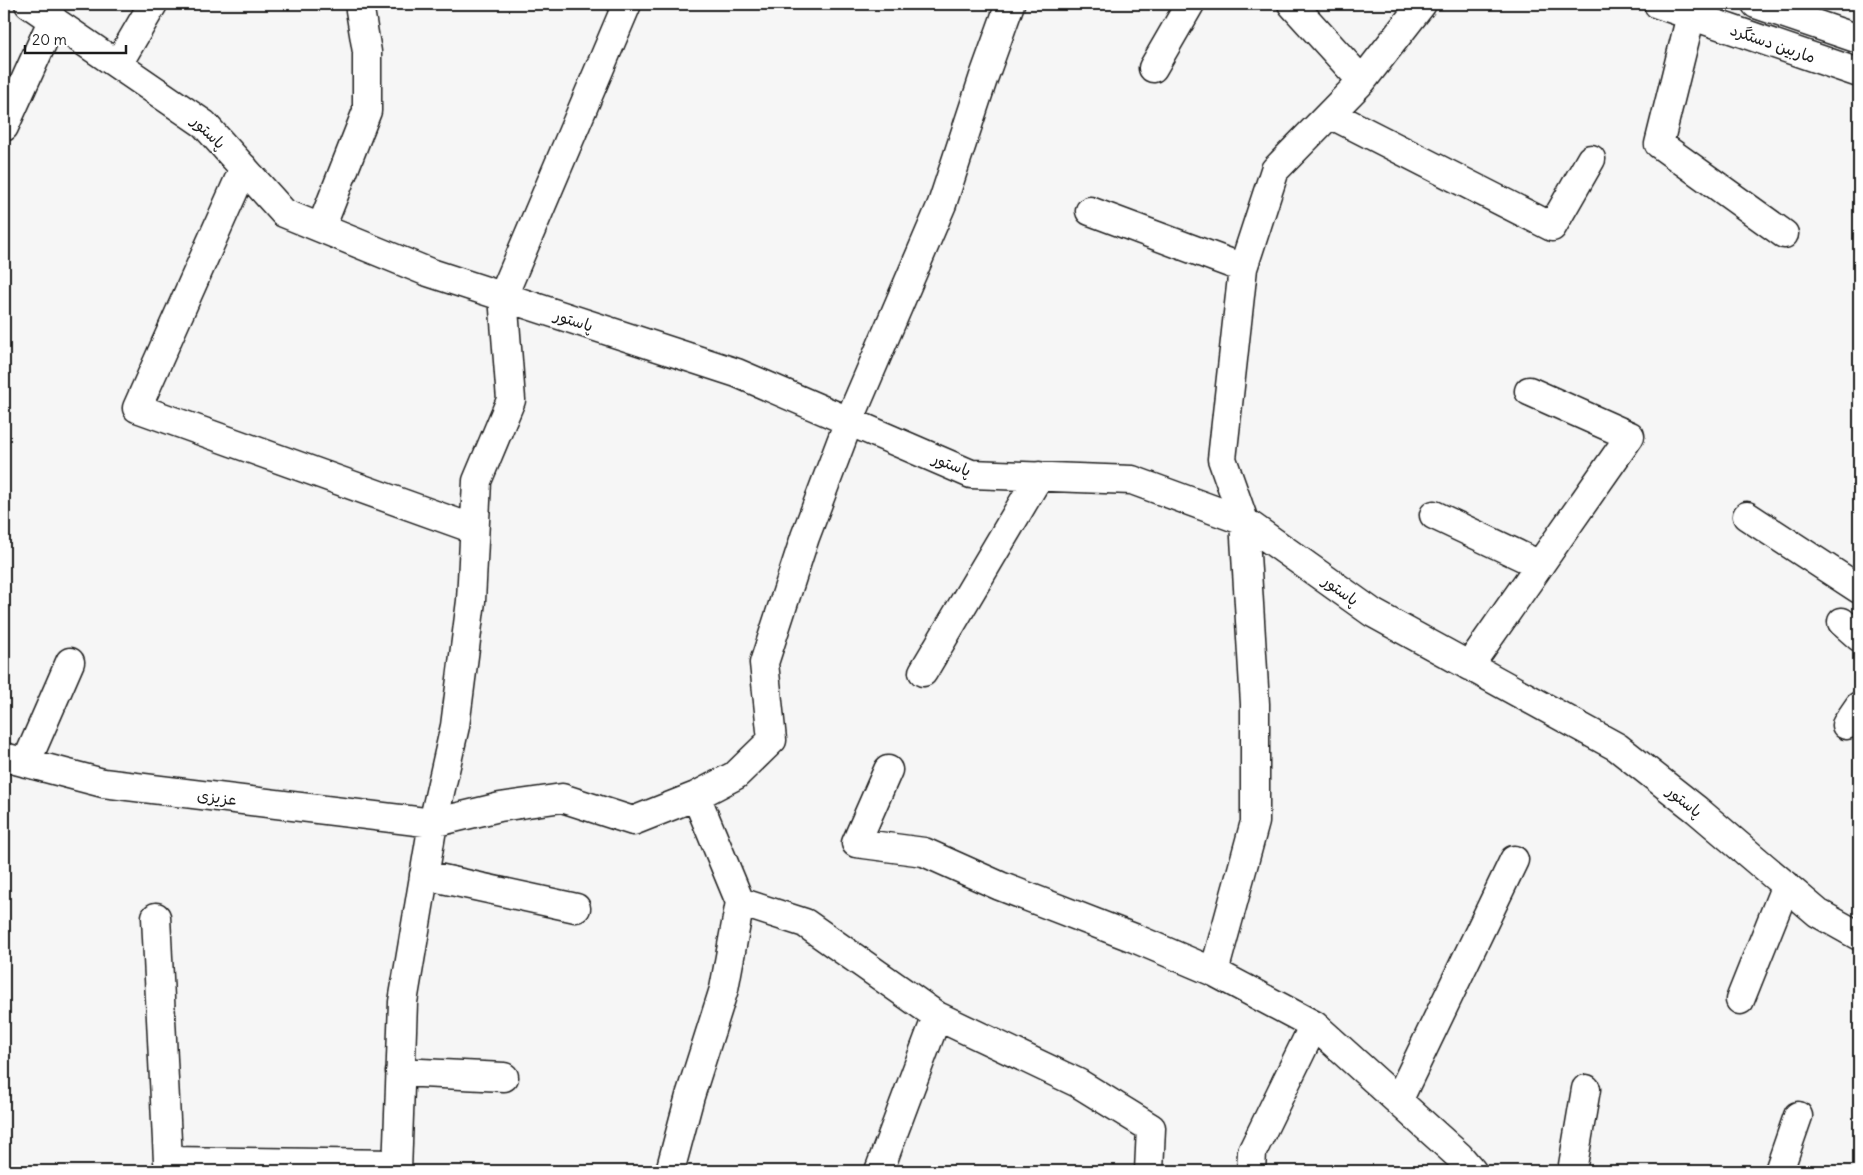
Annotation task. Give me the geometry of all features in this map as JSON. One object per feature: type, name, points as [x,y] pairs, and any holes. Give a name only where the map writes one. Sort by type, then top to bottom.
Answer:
[{"type":"street","name":"پاستور","points":[[29,4],[204,124],[284,213],[428,272],[737,372],[971,474],[1132,480],[1244,521],[1373,613],[1617,747],[1697,810],[1818,913],[1859,936]]},
{"type":"street","points":[[118,64],[153,4]]},
{"type":"street","points":[[321,228],[367,111],[367,52],[359,4]]},
{"type":"street","points":[[156,918],[168,1161],[397,1168],[403,1002],[432,823],[455,726],[471,600],[477,481],[511,400],[503,296],[627,4]]},
{"type":"street","points":[[432,823],[500,807],[562,798],[633,821],[696,796],[736,775],[772,740],[764,663],[805,537],[849,421],[942,204],[1010,4]]},
{"type":"street","points":[[1153,68],[1190,4]]},
{"type":"street","points":[[1292,4],[1362,81]]},
{"type":"street","points":[[1214,972],[1254,822],[1255,704],[1244,521],[1222,459],[1243,268],[1275,170],[1362,81],[1422,4]]},
{"type":"street","name":"ماربین دستگرد","points":[[1658,4],[1859,73]]},
{"type":"street","name":"ماربین دستگرد","points":[[1756,4],[1859,39]]},
{"type":"street","points":[[1691,15],[1659,144],[1784,234]]},
{"type":"street","points":[[4,127],[53,19]]},
{"type":"street","points":[[1330,114],[1552,226],[1591,159]]},
{"type":"street","points":[[244,168],[137,408],[474,530]]},
{"type":"street","points":[[1090,211],[1243,268]]},
{"type":"street","points":[[1469,666],[1630,436],[1529,391]]},
{"type":"street","points":[[924,672],[1039,476]]},
{"type":"street","points":[[1434,515],[1540,565]]},
{"type":"street","points":[[1747,516],[1859,588]]},
{"type":"street","points":[[15,760],[70,662]]},
{"type":"street","name":"عزیزی","points":[[15,760],[103,783],[432,823]]},
{"type":"street","points":[[888,770],[856,843],[924,852],[1000,886],[1134,938],[1214,972],[1314,1025],[1459,1156],[1472,1171]]},
{"type":"street","points":[[670,1171],[690,1096],[724,989],[740,902],[696,796]]},
{"type":"street","points":[[1398,1102],[1514,860]]},
{"type":"street","points":[[424,875],[576,908]]},
{"type":"street","points":[[1740,1000],[1786,885]]},
{"type":"street","points":[[740,902],[805,923],[937,1016],[1078,1083],[1151,1128],[1149,1171]]},
{"type":"street","points":[[879,1171],[937,1016]]},
{"type":"street","points":[[1251,1171],[1252,1152],[1314,1025]]},
{"type":"street","points":[[400,1072],[504,1077]]},
{"type":"street","points":[[1572,1171],[1586,1089]]},
{"type":"street","points":[[1779,1171],[1798,1116]]}]
